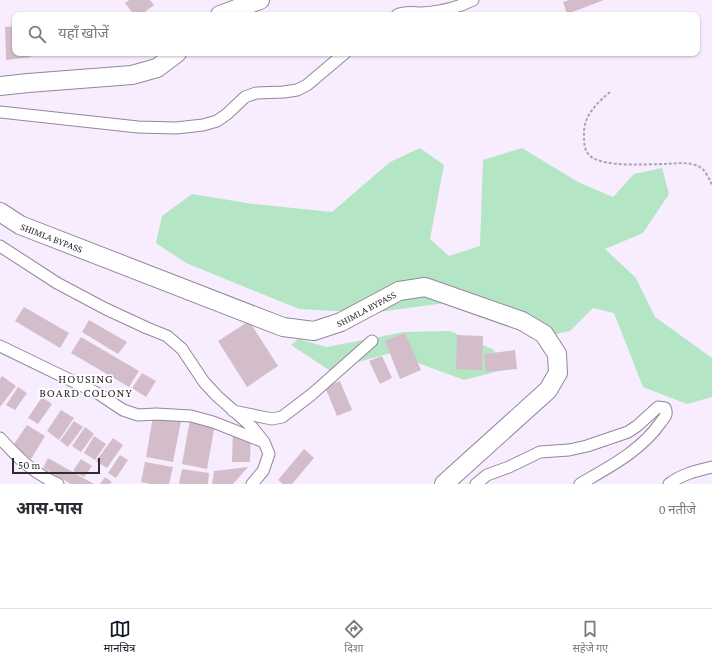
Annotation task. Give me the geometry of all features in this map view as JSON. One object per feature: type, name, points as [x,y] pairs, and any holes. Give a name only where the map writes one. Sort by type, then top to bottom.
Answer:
[{"type":"highway","points":[[228,12],[260,0]]},
{"type":"highway","points":[[0,86],[132,76],[157,68],[173,56]]},
{"type":"highway","name":"SHIMLA BYPASS","points":[[0,212],[20,225],[283,327],[314,331],[341,322],[399,291],[425,287],[522,321],[544,334],[557,354],[558,373],[548,390],[444,484]]},
{"type":"street","points":[[433,12],[445,11],[474,0]]},
{"type":"street","points":[[0,112],[138,127],[176,128],[203,125],[216,121],[227,114],[245,97],[256,92],[284,92],[297,90],[307,85],[341,56]]},
{"type":"street","points":[[0,80],[28,83]]},
{"type":"street","points":[[2,250],[57,283],[106,309],[168,336],[182,348],[204,382],[217,396],[252,427],[264,442],[269,454],[263,471],[252,484]]},
{"type":"street","points":[[233,411],[272,419],[282,417],[311,395],[372,341]]},
{"type":"street","points":[[0,346],[99,394],[123,410],[138,415],[156,414],[191,416],[213,422],[264,442]]},
{"type":"street","points":[[476,484],[487,475],[509,467],[540,452],[569,450],[587,446],[628,432],[658,407],[665,408],[666,416],[641,444],[623,458],[580,484]]},
{"type":"street","points":[[0,438],[19,459],[42,476],[58,484]]},
{"type":"street","points":[[669,484],[678,477],[688,473],[712,467]]},
{"type":"path","points":[[610,92],[598,102],[589,115],[584,131],[584,145],[589,155],[600,161],[617,164],[687,163],[699,166],[707,174],[712,185]]},
{"type":"green space","points":[[420,148],[444,165],[430,239],[449,256],[480,246],[483,160],[522,148],[578,182],[613,197],[634,174],[662,168],[669,194],[643,233],[605,249],[636,278],[655,317],[712,358],[712,397],[687,404],[643,387],[614,313],[593,308],[570,331],[551,335],[445,303],[371,313],[299,309],[186,263],[156,243],[162,216],[192,194],[253,204],[332,212],[390,162]]},
{"type":"green space","points":[[450,331],[494,350],[499,371],[464,380],[391,353],[329,370],[291,345],[298,339],[327,347],[404,332]]},
{"type":"building","points":[[129,0],[150,0],[154,5],[145,12],[132,12],[125,3]]},
{"type":"building","points":[[569,0],[604,0],[572,12],[566,12],[563,2]]},
{"type":"building","points":[[12,26],[12,56],[31,57],[6,60],[5,27]]},
{"type":"building","points":[[24,307],[69,333],[60,348],[15,321]]},
{"type":"building","points":[[89,320],[127,342],[118,354],[82,332]]},
{"type":"building","points":[[249,321],[278,366],[247,387],[218,341]]},
{"type":"building","points":[[405,333],[421,370],[400,379],[385,341]]},
{"type":"building","points":[[457,335],[483,336],[482,370],[456,369]]},
{"type":"building","points":[[81,337],[139,371],[129,387],[71,353]]},
{"type":"building","points":[[515,350],[517,369],[486,372],[484,354]]},
{"type":"building","points":[[382,356],[392,378],[380,384],[369,361]]},
{"type":"building","points":[[142,373],[156,381],[146,397],[132,388]]},
{"type":"building","points":[[2,376],[16,386],[0,407],[0,379]]},
{"type":"building","points":[[340,381],[352,410],[337,416],[325,387]]},
{"type":"building","points":[[18,387],[27,393],[15,410],[6,405]]},
{"type":"building","points":[[42,397],[52,404],[38,424],[28,418]]},
{"type":"building","points":[[61,410],[74,418],[59,440],[47,431]]},
{"type":"building","points":[[154,411],[182,416],[173,462],[146,457]]},
{"type":"building","points":[[191,414],[216,418],[207,469],[182,464]]},
{"type":"building","points":[[74,421],[83,427],[68,447],[60,441]]},
{"type":"building","points":[[27,425],[45,436],[31,459],[12,447]]},
{"type":"building","points":[[85,427],[94,434],[81,452],[72,446]]},
{"type":"building","points":[[233,429],[251,430],[250,462],[232,462]]},
{"type":"building","points":[[94,436],[106,444],[95,460],[84,453]]},
{"type":"building","points":[[113,438],[123,445],[107,468],[96,461]]},
{"type":"building","points":[[304,449],[314,458],[292,484],[283,484],[278,480]]},
{"type":"building","points":[[120,455],[128,460],[116,478],[108,473]]},
{"type":"building","points":[[48,458],[94,484],[71,484],[43,468]]},
{"type":"building","points":[[81,459],[92,466],[84,477],[73,471]]},
{"type":"building","points":[[145,462],[173,467],[169,484],[151,484],[141,482]]},
{"type":"building","points":[[248,467],[233,484],[212,484],[214,471]]},
{"type":"building","points":[[182,469],[209,473],[208,484],[179,484]]},
{"type":"building","points":[[105,477],[112,482],[110,484],[100,484]]},
{"type":"district","name":"HOUSING BOARD COLONY","points":[[86,386]]}]
